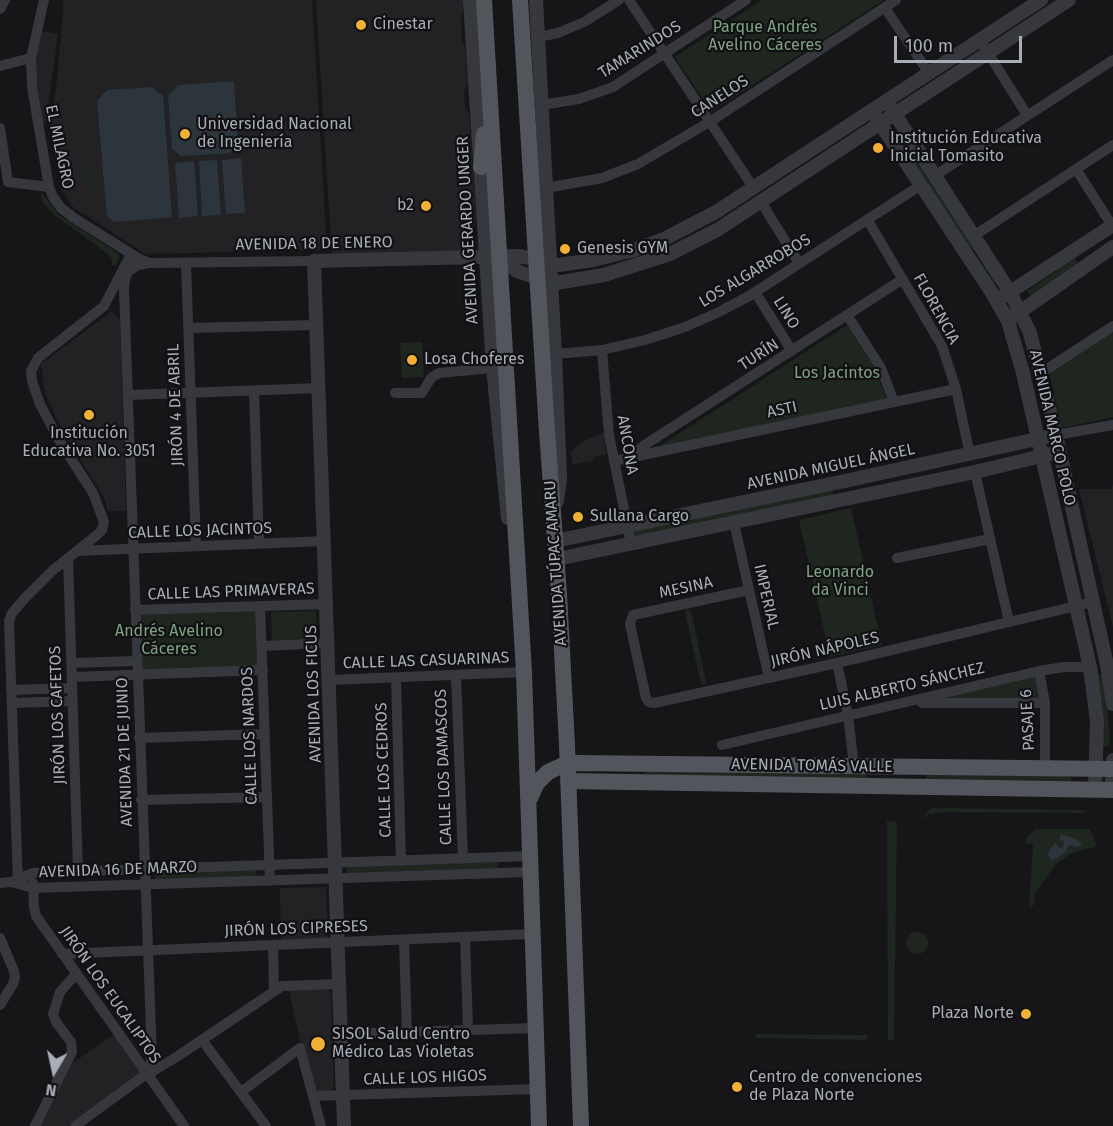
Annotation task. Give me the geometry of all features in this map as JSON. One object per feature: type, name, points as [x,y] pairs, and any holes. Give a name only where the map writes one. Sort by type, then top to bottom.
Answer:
[{"type":"main road","points":[[484,0],[489,86],[492,257],[521,601],[539,1126]]},
{"type":"main road","name":"AVENIDA TÚPAC AMARU","points":[[520,0],[544,281],[554,535],[568,764],[581,1126]]},
{"type":"main road","points":[[481,167],[489,86]]},
{"type":"main road","name":"AVENIDA TOMÁS VALLE","points":[[529,802],[535,786],[543,776],[555,768],[568,764],[1107,769]]},
{"type":"main road","points":[[642,764],[638,767],[637,773],[642,782]]},
{"type":"main road","name":"AVENIDA TOMÁS VALLE","points":[[568,781],[1107,790]]},
{"type":"street","points":[[0,9],[5,0]]},
{"type":"street","name":"EL MILAGRO","points":[[44,0],[31,58],[33,93],[49,187],[53,197],[67,214],[131,254]]},
{"type":"street","name":"AVENIDA GERARDO UNGER","points":[[470,0],[481,167],[492,257],[493,368],[514,572],[521,601]]},
{"type":"street","points":[[536,0],[546,188],[543,263]]},
{"type":"street","points":[[538,37],[558,33],[584,22],[619,0]]},
{"type":"street","points":[[629,0],[711,121],[753,188]]},
{"type":"street","name":"TAMARINDOS","points":[[541,105],[579,99],[613,87],[746,0]]},
{"type":"street","name":"CANELOS","points":[[546,188],[602,178],[638,164],[711,121],[897,0]]},
{"type":"street","name":"AVENIDA 18 DE ENERO","points":[[131,254],[149,263],[526,257],[543,263],[567,265],[614,256],[664,239],[696,224],[1041,0]]},
{"type":"street","points":[[492,257],[512,269],[544,281],[604,275],[670,254],[717,230],[1070,0]]},
{"type":"street","points":[[885,8],[929,73]]},
{"type":"street","points":[[980,40],[1027,115]]},
{"type":"street","points":[[0,66],[31,58]]},
{"type":"street","points":[[936,175],[1113,60]]},
{"type":"street","name":"AVENIDA MARCO POLO","points":[[887,102],[975,235],[1010,292],[1030,333],[1110,665],[1113,704]]},
{"type":"street","name":"AVENIDA MARCO POLO","points":[[872,111],[1008,321],[1019,355],[1090,667],[1097,721],[1107,769],[1107,790]]},
{"type":"street","points":[[0,128],[8,182],[49,187]]},
{"type":"street","points":[[975,235],[1113,145]]},
{"type":"street","points":[[997,301],[1113,226],[1076,169]]},
{"type":"street","name":"LOS ALGARROBOS","points":[[555,354],[602,350],[645,340],[685,327],[719,312],[921,185]]},
{"type":"street","points":[[761,202],[799,263]]},
{"type":"street","name":"FLORENCIA","points":[[867,219],[942,346],[956,389],[970,454]]},
{"type":"street","points":[[664,239],[670,254]]},
{"type":"street","points":[[1008,321],[1020,310],[1113,247]]},
{"type":"street","points":[[0,624],[5,615],[102,530],[103,516],[93,493],[59,440],[40,404],[31,371],[38,358],[104,306],[131,254]]},
{"type":"street","name":"AVENIDA LOS FICUS","points":[[314,261],[344,1126]]},
{"type":"street","name":"AVENIDA 21 DE JUNIO","points":[[147,1074],[152,1058],[124,284],[126,275],[132,269],[149,263]]},
{"type":"street","name":"JIRÓN 4 DE ABRIL","points":[[186,263],[196,546]]},
{"type":"street","name":"TURÍN","points":[[631,456],[643,446],[903,279]]},
{"type":"street","points":[[544,281],[555,354],[560,478],[554,535]]},
{"type":"street","name":"LINO","points":[[755,291],[792,351]]},
{"type":"street","points":[[847,315],[881,368],[894,402]]},
{"type":"street","points":[[188,328],[317,325]]},
{"type":"street","points":[[1041,373],[1113,326]]},
{"type":"street","name":"ANCONA","points":[[602,350],[607,426],[632,544]]},
{"type":"street","points":[[395,393],[422,393],[430,378],[439,373],[493,368]]},
{"type":"street","points":[[128,395],[320,388]]},
{"type":"street","name":"ASTI","points":[[614,461],[956,389]]},
{"type":"street","points":[[254,390],[259,543]]},
{"type":"street","name":"AVENIDA MIGUEL ÁNGEL","points":[[554,535],[628,527],[1056,435],[1113,425]]},
{"type":"street","points":[[557,560],[846,500],[1059,452]]},
{"type":"street","points":[[975,472],[1009,622]]},
{"type":"street","points":[[842,482],[846,500]]},
{"type":"street","points":[[1054,505],[1069,501]]},
{"type":"street","name":"IMPERIAL","points":[[734,523],[768,678]]},
{"type":"street","points":[[1059,529],[1075,525]]},
{"type":"street","points":[[897,558],[990,539]]},
{"type":"street","name":"CALLE LOS JACINTOS","points":[[72,555],[133,548],[325,541]]},
{"type":"street","points":[[1065,554],[1081,550]]},
{"type":"street","name":"JIRÓN LOS CAFETOS","points":[[72,555],[71,663],[78,871]]},
{"type":"street","name":"MESINA","points":[[631,618],[636,614],[749,590]]},
{"type":"street","points":[[0,883],[16,882],[9,621],[12,613],[25,598]]},
{"type":"street","name":"JIRÓN NÁPOLES","points":[[631,618],[630,624],[646,698],[654,704],[1093,602]]},
{"type":"street","name":"CALLE LAS PRIMAVERAS","points":[[135,610],[327,604]]},
{"type":"street","name":"CALLE LOS NARDOS","points":[[260,606],[270,880]]},
{"type":"street","points":[[262,645],[328,643]]},
{"type":"street","points":[[71,663],[137,661]]},
{"type":"street","points":[[837,663],[848,715],[854,766]]},
{"type":"street","name":"LUIS ALBERTO SÁNCHEZ","points":[[722,745],[1039,671],[1064,667],[1090,667]]},
{"type":"street","points":[[11,690],[137,674],[263,670]]},
{"type":"street","name":"PASAJE 6","points":[[1039,671],[1045,703],[1045,768]]},
{"type":"street","name":"CALLE LAS CASUARINAS","points":[[330,680],[524,672]]},
{"type":"street","name":"CALLE LOS DAMASCOS","points":[[456,675],[463,859]]},
{"type":"street","name":"CALLE LOS CEDROS","points":[[396,678],[401,861]]},
{"type":"street","points":[[12,703],[73,701]]},
{"type":"street","points":[[910,701],[1045,703]]},
{"type":"street","points":[[139,738],[265,734]]},
{"type":"street","name":"AVENIDA MARCO POLO","points":[[1107,769],[1113,760]]},
{"type":"street","points":[[141,800],[267,797]]},
{"type":"street","name":"AVENIDA 16 DE MARZO","points":[[16,882],[33,873],[78,871],[463,859],[530,864]]},
{"type":"street","name":"AVENIDA 16 DE MARZO","points":[[16,882],[33,888],[144,885],[337,878],[530,864]]},
{"type":"street","name":"JIRÓN LOS EUCALIPTOS","points":[[33,873],[34,912],[182,1125]]},
{"type":"street","name":"JIRÓN LOS CIPRESES","points":[[62,954],[532,934]]},
{"type":"street","points":[[465,937],[468,1030]]},
{"type":"street","points":[[0,938],[15,978],[0,1005]]},
{"type":"street","points":[[404,940],[407,1032]]},
{"type":"street","points":[[273,945],[274,991]]},
{"type":"street","points":[[35,1126],[72,1052],[71,1042],[56,1022],[53,1014],[60,992],[76,974]]},
{"type":"street","points":[[75,1126],[147,1074],[282,986],[340,984]]},
{"type":"street","points":[[341,1034],[535,1028]]},
{"type":"street","points":[[202,1040],[266,1126]]},
{"type":"street","points":[[241,1092],[300,1048],[321,1126]]},
{"type":"street","name":"CALLE LOS HIGOS","points":[[313,1096],[538,1089]]},
{"type":"shaded area","name":"Universidad Nacional de Ingeniería","points":[[63,0],[312,0],[327,250],[145,254],[73,207],[61,189],[49,124],[56,89]]},
{"type":"shaded area","points":[[316,0],[463,0],[462,41],[465,45],[468,85],[464,90],[465,109],[469,113],[476,221],[468,232],[466,251],[332,256]]},
{"type":"shaded area","points":[[39,30],[58,34],[46,123],[41,124],[34,67]]},
{"type":"shaded area","points":[[234,81],[238,144],[230,153],[181,156],[172,149],[168,96],[178,85]]},
{"type":"shaded area","points":[[152,87],[163,96],[172,217],[114,222],[107,216],[97,101],[107,90]]},
{"type":"shaded area","points":[[241,158],[245,213],[226,214],[222,160]]},
{"type":"shaded area","points":[[217,160],[221,215],[202,216],[199,161]]},
{"type":"shaded area","points":[[194,161],[198,216],[179,218],[175,163]]},
{"type":"shaded area","name":"Institución Educativa No. 3051","points":[[112,311],[120,320],[126,511],[108,511],[104,497],[65,436],[45,394],[41,364]]},
{"type":"shaded area","points":[[603,433],[607,454],[593,457],[593,461],[572,465],[571,451],[586,440]]},
{"type":"shaded area","points":[[1113,485],[1113,627],[1079,489],[1110,489]]},
{"type":"shaded area","points":[[1062,834],[1082,844],[1077,847],[1069,845],[1065,853],[1052,861],[1048,855],[1049,850],[1055,843],[1060,848],[1063,847],[1064,842],[1059,839]]},
{"type":"shaded area","points":[[326,887],[328,939],[281,941],[280,888]]},
{"type":"shaded area","name":"SISOL Salud Centro Médico Las Violetas","points":[[289,990],[327,990],[331,993],[334,1087],[330,1092],[320,1092],[315,1089],[300,1040]]},
{"type":"shaded area","points":[[114,1034],[140,1071],[139,1075],[68,1126],[40,1126],[70,1065]]},
{"type":"green space","name":"Parque Andrés Avelino Cáceres","points":[[762,0],[884,0],[711,112],[675,57]]},
{"type":"green space","points":[[88,93],[98,210],[92,207],[83,97]]},
{"type":"green space","points":[[897,133],[929,171],[998,281],[994,283],[975,252],[966,243],[894,135]]},
{"type":"green space","points":[[41,192],[59,215],[118,253],[116,265],[112,265],[112,259],[108,254],[53,214],[42,201]]},
{"type":"green space","points":[[1073,256],[1078,263],[1031,297],[1027,291],[1055,272]]},
{"type":"green space","name":"Los Jacintos","points":[[847,325],[875,369],[887,400],[660,446]]},
{"type":"green space","points":[[1113,331],[1113,417],[1062,428],[1049,372]]},
{"type":"green space","name":"Losa Choferes","points":[[422,342],[424,377],[402,378],[400,343]]},
{"type":"green space","points":[[834,488],[831,499],[638,539],[634,535],[635,530]]},
{"type":"green space","name":"Leonardo da Vinci","points":[[851,508],[882,645],[830,657],[799,520]]},
{"type":"green space","points":[[687,609],[691,610],[706,682],[704,685],[701,684],[685,612]]},
{"type":"green space","name":"Andrés Avelino Cáceres","points":[[256,611],[258,666],[141,671],[139,615]]},
{"type":"green space","points":[[316,611],[317,639],[272,640],[271,612]]},
{"type":"green space","points":[[1095,674],[1103,675],[1107,696],[1110,744],[1106,747],[1103,746]]},
{"type":"green space","points":[[1034,675],[1041,699],[924,701]]},
{"type":"green space","points":[[644,769],[863,771],[870,780],[644,775]]},
{"type":"green space","points":[[927,771],[1071,773],[1071,781],[926,780]]},
{"type":"green space","points":[[932,808],[1084,810],[1085,813],[943,812],[929,814],[925,819],[925,814]]},
{"type":"green space","points":[[887,821],[897,822],[894,1040],[888,1041]]},
{"type":"green space","points":[[1036,829],[1090,829],[1097,846],[1070,854],[1056,864],[1036,892],[1033,906],[1029,908],[1033,844],[1025,843],[1028,836]]},
{"type":"green space","points":[[498,862],[498,868],[347,873],[346,867]]},
{"type":"green space","points":[[256,870],[256,877],[155,880],[155,873]]},
{"type":"green space","points":[[917,932],[925,935],[928,943],[925,951],[917,954],[909,951],[906,943],[909,935]]},
{"type":"green space","points":[[756,1034],[868,1035],[867,1040],[756,1038]]},
{"type":"place","name":"Cinestar","points":[[361,25]]},
{"type":"place","name":"Universidad Nacional de Ingeniería","points":[[185,134]]},
{"type":"place","name":"Institución Educativa Inicial Tomasito","points":[[878,148]]},
{"type":"place","name":"b2","points":[[426,206]]},
{"type":"place","name":"Genesis GYM","points":[[565,249]]},
{"type":"place","name":"Losa Choferes","points":[[412,360]]},
{"type":"place","name":"Institución Educativa No. 3051","points":[[89,415]]},
{"type":"place","name":"Sullana Cargo","points":[[578,517]]},
{"type":"place","name":"Plaza Norte","points":[[1026,1014]]},
{"type":"place","name":"SISOL Salud Centro Médico Las Violetas","points":[[318,1044]]},
{"type":"place","name":"Centro de convenciones de Plaza Norte","points":[[737,1087]]}]
